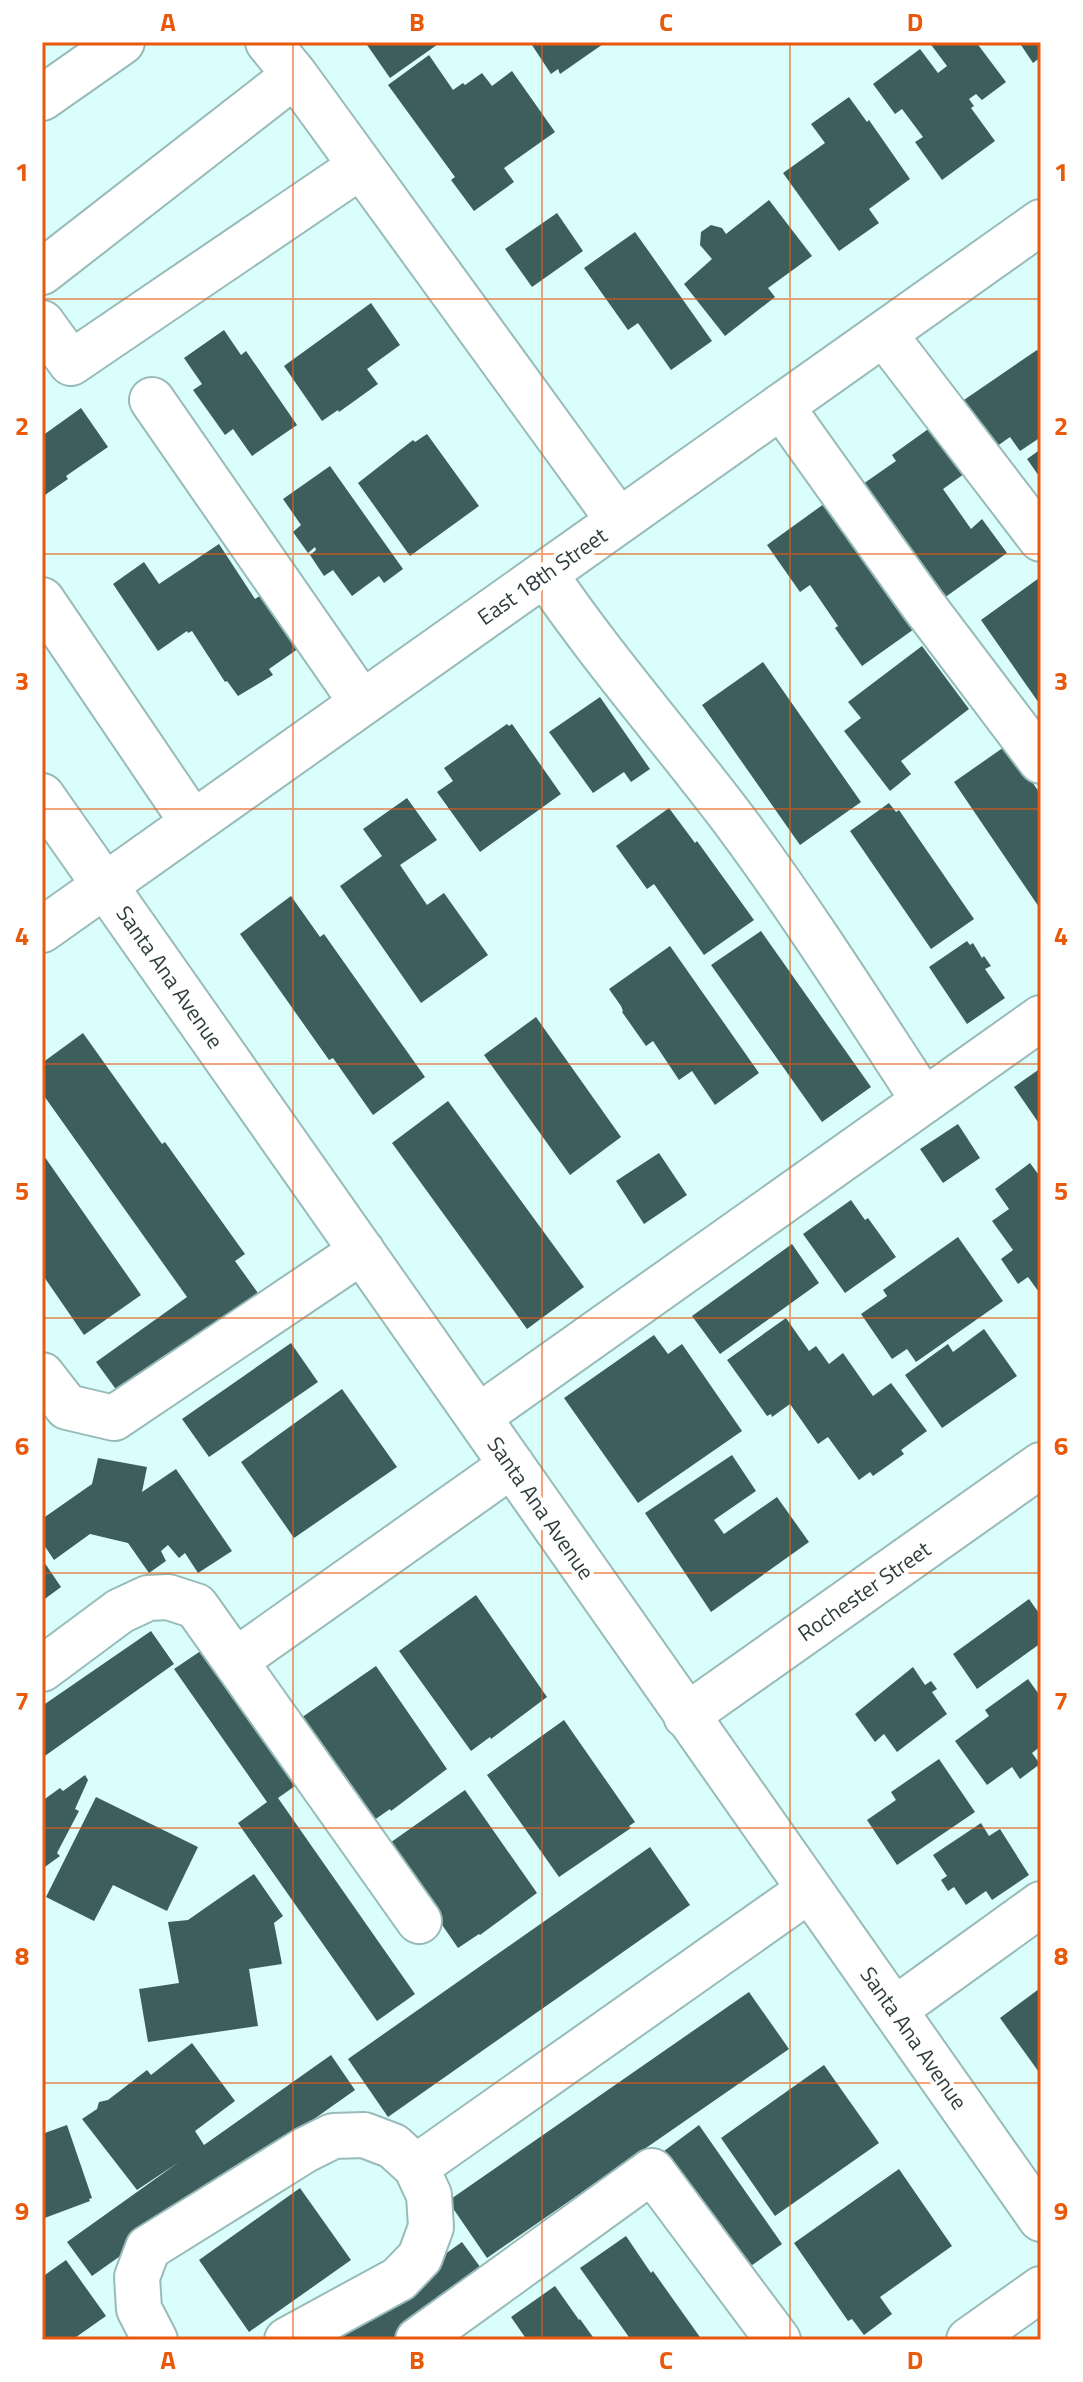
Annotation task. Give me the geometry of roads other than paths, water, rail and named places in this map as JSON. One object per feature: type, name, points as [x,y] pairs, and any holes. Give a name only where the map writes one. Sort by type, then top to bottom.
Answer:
[{"type":"street","points":[[42,98],[122,42]]},
{"type":"street","points":[[42,272],[282,58],[619,521]]},
{"type":"street","points":[[42,323],[71,363],[361,166]]},
{"type":"street","name":"East 18th Street","points":[[42,930],[1041,222]]},
{"type":"street","points":[[884,334],[1041,539]]},
{"type":"street","points":[[152,400],[362,703]]},
{"type":"street","points":[[781,406],[923,605],[1041,761]]},
{"type":"street","points":[[545,574],[583,629],[737,825],[924,1101]]},
{"type":"street","points":[[42,600],[193,823]]},
{"type":"street","name":"Santa Ana Avenue","points":[[42,796],[1041,2219]]},
{"type":"street","points":[[478,1417],[1041,1018]]},
{"type":"street","points":[[42,1375],[67,1407],[114,1418],[362,1251]]},
{"type":"street","points":[[235,1661],[512,1465]]},
{"type":"street","name":"Rochester Street","points":[[686,1716],[1041,1465]]},
{"type":"street","points":[[42,1669],[120,1611],[148,1598],[168,1597],[196,1606],[419,1921]]},
{"type":"street","points":[[416,2167],[809,1890]]},
{"type":"street","points":[[894,2010],[1041,1904]]},
{"type":"street","points":[[151,2339],[139,2309],[137,2277],[148,2248],[305,2150],[333,2136],[364,2135],[393,2146],[416,2167],[429,2195],[431,2227],[420,2257],[399,2279],[287,2340]]},
{"type":"street","points":[[418,2340],[652,2171],[778,2340]]},
{"type":"street","points":[[969,2340],[1041,2289]]}]
